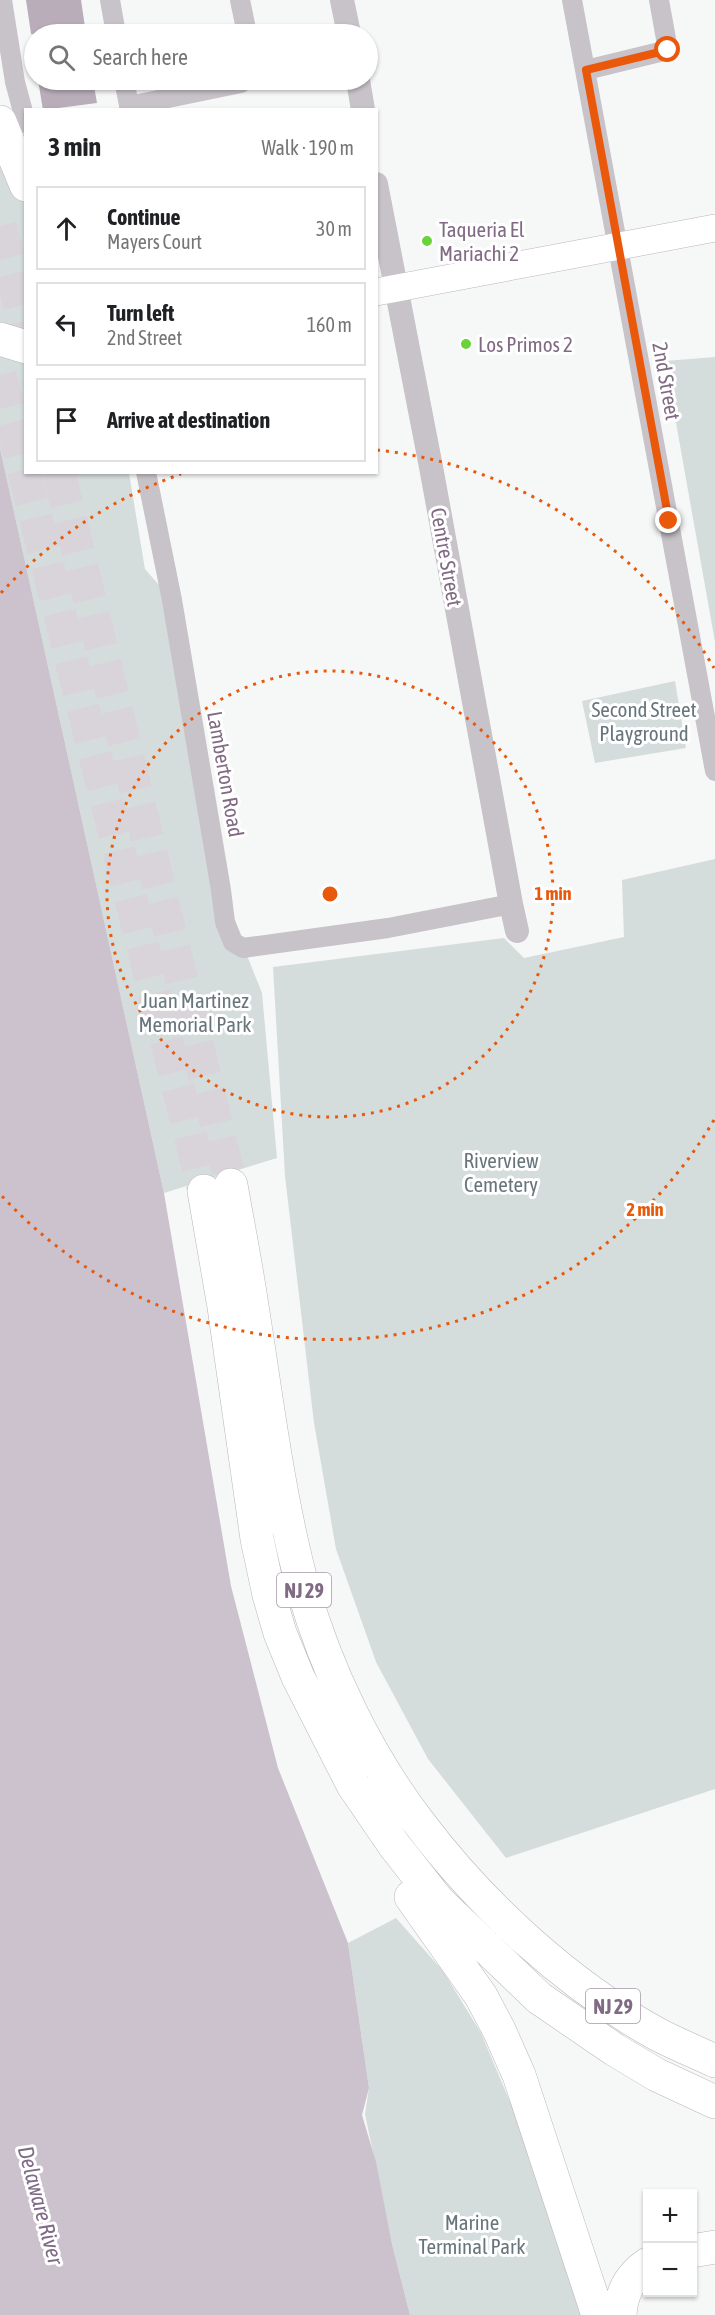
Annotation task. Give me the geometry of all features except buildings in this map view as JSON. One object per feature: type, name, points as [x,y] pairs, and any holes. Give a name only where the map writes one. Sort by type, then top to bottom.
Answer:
[{"type":"highway","points":[[0,122],[24,180]]},
{"type":"highway","points":[[0,339],[24,347]]},
{"type":"highway","name":"NJ 29","points":[[715,2061],[658,2034],[591,1992],[521,1934],[465,1877],[420,1824],[363,1732],[336,1680],[319,1636],[296,1558],[269,1424],[252,1304],[217,1188],[224,1307],[255,1528],[269,1595],[280,1633],[298,1677],[353,1785],[394,1845],[438,1902],[539,1998],[657,2075],[715,2102]]},
{"type":"highway","points":[[353,1785],[378,1854],[427,1918],[481,1996],[500,2030],[519,2075],[598,2315]]},
{"type":"highway","points":[[697,2250],[715,2247]]},
{"type":"highway","points":[[620,2315],[623,2295],[630,2282],[643,2268]]},
{"type":"main road","points":[[387,290],[715,228]]},
{"type":"street","points":[[2,0],[15,82],[24,116]]},
{"type":"street","points":[[110,0],[114,24]]},
{"type":"street","points":[[240,0],[245,24]]},
{"type":"street","points":[[342,0],[347,24]]},
{"type":"street","name":"2nd Street","points":[[572,0],[715,771]]},
{"type":"street","points":[[586,70],[668,50],[659,0]]},
{"type":"street","points":[[126,90],[129,108],[210,90]]},
{"type":"street","points":[[360,90],[363,108]]},
{"type":"street","name":"Centre Street","points":[[378,203],[387,290],[517,931]]},
{"type":"street","name":"Lamberton Road","points":[[146,474],[172,600],[225,922],[232,942],[243,948],[388,928],[511,904]]},
{"type":"green space","points":[[0,148],[24,202],[24,337],[0,326]]},
{"type":"green space","name":"Juan Martinez Memorial Park","points":[[0,350],[24,359],[24,474],[129,474],[145,569],[172,600],[221,890],[262,993],[277,1158],[164,1193],[0,448]]},
{"type":"green space","points":[[715,357],[715,642],[665,361]]},
{"type":"green space","name":"Second Street Playground","points":[[675,681],[686,748],[595,763],[582,701]]},
{"type":"green space","name":"Riverview Cemetery","points":[[715,859],[715,1789],[506,1858],[428,1759],[376,1662],[336,1549],[314,1423],[285,1176],[273,967],[504,938],[524,958],[624,937],[622,880]]},
{"type":"green space","name":"Marine Terminal Park","points":[[396,1918],[443,1971],[481,2033],[518,2121],[584,2315],[410,2315],[392,2244],[365,2114],[369,2088],[348,1943]]},
{"type":"water","name":"Delaware River","points":[[0,448],[164,1193],[231,1586],[278,1768],[348,1943],[369,2088],[362,2115],[376,2162],[392,2244],[410,2315],[0,2315]]},
{"type":"tunnel","points":[[0,226],[24,324]]},
{"type":"tunnel","points":[[0,375],[24,471]]},
{"type":"tunnel","points":[[25,474],[204,1191]]},
{"type":"tunnel","points":[[59,474],[231,1185]]},
{"type":"place","name":"Taqueria El Mariachi 2","points":[[427,241]]},
{"type":"place","name":"Los Primos 2","points":[[466,344]]},
{"type":"route","points":[[668,50],[586,70],[669,521]]}]
